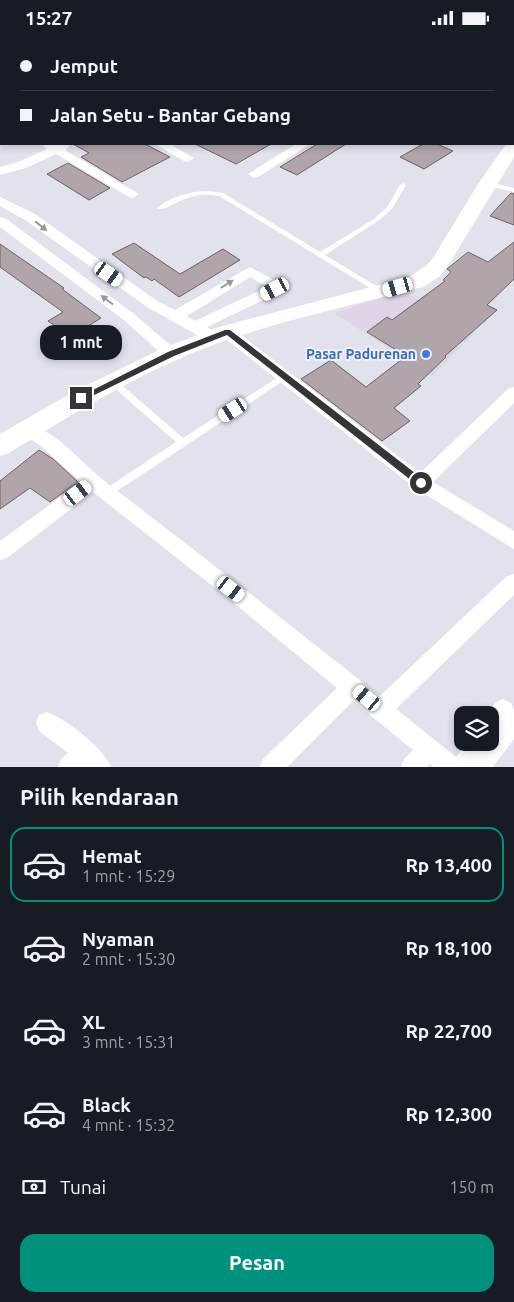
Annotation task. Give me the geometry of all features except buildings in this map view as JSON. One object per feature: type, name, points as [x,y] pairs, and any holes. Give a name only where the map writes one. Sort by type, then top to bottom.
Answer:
[{"type":"main road","points":[[0,446],[81,398],[171,354],[214,328],[273,319],[416,282],[433,271],[441,261],[487,184],[513,145]]},
{"type":"street","points":[[163,145],[188,159]]},
{"type":"street","points":[[278,145],[291,151]]},
{"type":"street","points":[[254,174],[302,145]]},
{"type":"street","points":[[0,171],[22,165],[52,147],[133,194]]},
{"type":"street","points":[[0,180],[16,172],[22,165]]},
{"type":"street","points":[[0,201],[30,217],[152,304],[175,317],[214,328],[283,377],[421,483],[514,541]]},
{"type":"street","points":[[0,221],[129,317],[171,354]]},
{"type":"street","points":[[175,317],[250,271],[275,286],[275,289],[214,328]]},
{"type":"street","points":[[200,301],[214,328]]},
{"type":"street","points":[[129,317],[152,304]]},
{"type":"street","points":[[421,483],[514,393]]},
{"type":"street","points":[[29,430],[47,441],[100,487],[381,709],[451,767]]},
{"type":"street","points":[[0,552],[100,487]]},
{"type":"street","points":[[381,709],[514,581]]},
{"type":"street","points":[[271,767],[352,686]]},
{"type":"street","points":[[480,767],[508,716]]},
{"type":"street","points":[[47,723],[93,759]]},
{"type":"street","points":[[412,767],[429,749]]},
{"type":"street","points":[[463,767],[474,751]]},
{"type":"street","points":[[68,767],[93,759]]},
{"type":"lane","points":[[487,184],[514,190]]},
{"type":"lane","points":[[320,255],[376,220],[390,208],[403,185]]},
{"type":"lane","points":[[160,208],[200,191],[221,194],[380,292]]},
{"type":"lane","points":[[100,487],[183,443],[283,377]]},
{"type":"lane","points":[[114,383],[183,443]]},
{"type":"shaded area","name":"Pasar Padurenan","points":[[403,291],[475,332],[432,376],[334,313]]},
{"type":"place","name":"Pasar Padurenan","points":[[426,354]]},
{"type":"route","points":[[81,398],[171,354],[228,332],[283,377],[421,483]]}]
